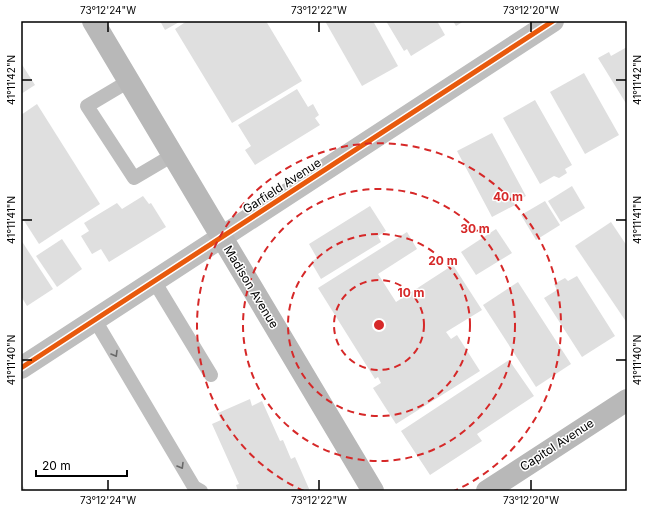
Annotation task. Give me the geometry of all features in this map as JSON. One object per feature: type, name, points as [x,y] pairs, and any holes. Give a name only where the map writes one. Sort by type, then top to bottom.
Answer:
[{"type":"main road","name":"Madison Avenue","points":[[93,21],[373,491]]},
{"type":"main road","name":"Capitol Avenue","points":[[487,491],[627,400]]},
{"type":"street","name":"Garfield Avenue","points":[[21,368],[553,21]]},
{"type":"lane","points":[[129,81],[87,106],[134,178],[173,155]]},
{"type":"lane","points":[[154,282],[212,375]]},
{"type":"lane","points":[[95,320],[196,490]]},
{"type":"building","points":[[160,21],[181,21],[165,30]]},
{"type":"building","points":[[187,21],[266,21],[302,81],[232,123],[175,29]]},
{"type":"building","points":[[325,21],[373,21],[398,66],[362,86]]},
{"type":"building","points":[[386,21],[437,21],[445,35],[411,56],[407,49],[404,51]]},
{"type":"building","points":[[453,21],[464,21],[456,26]]},
{"type":"building","points":[[627,47],[627,105],[598,58],[609,52],[611,56]]},
{"type":"building","points":[[21,63],[35,85],[21,94]]},
{"type":"building","points":[[584,73],[619,135],[585,154],[550,92]]},
{"type":"building","points":[[297,89],[308,107],[313,104],[319,115],[315,118],[320,125],[255,165],[245,150],[251,146],[238,125]]},
{"type":"building","points":[[535,100],[572,165],[565,169],[567,173],[559,178],[554,176],[540,184],[503,118]]},
{"type":"building","points":[[37,104],[100,204],[39,244],[21,216],[21,115]]},
{"type":"building","points":[[492,133],[526,196],[514,202],[515,205],[492,217],[457,151]]},
{"type":"building","points":[[572,186],[585,208],[561,222],[548,201]]},
{"type":"building","points":[[143,196],[149,204],[151,203],[166,227],[109,262],[101,249],[92,254],[81,236],[89,231],[84,223],[117,203],[122,209]]},
{"type":"building","points":[[545,201],[560,225],[536,240],[521,215]]},
{"type":"building","points":[[370,206],[386,231],[378,236],[381,242],[321,279],[311,262],[317,258],[309,244]]},
{"type":"building","points":[[611,222],[627,246],[627,323],[575,246]]},
{"type":"building","points":[[496,229],[512,253],[476,275],[461,252]]},
{"type":"building","points":[[407,232],[417,249],[378,274],[396,302],[453,265],[482,310],[446,332],[451,339],[457,335],[480,371],[396,424],[373,388],[381,383],[378,377],[375,379],[318,288]]},
{"type":"building","points":[[62,239],[82,269],[57,287],[36,256]]},
{"type":"building","points":[[21,240],[53,289],[27,306],[21,296]]},
{"type":"building","points":[[577,276],[615,336],[582,357],[544,298],[557,290],[554,284],[565,278],[568,281]]},
{"type":"building","points":[[518,282],[571,364],[536,387],[483,305]]},
{"type":"building","points":[[509,360],[534,396],[477,434],[482,441],[430,475],[401,431]]},
{"type":"building","points":[[250,399],[252,406],[262,401],[280,441],[283,440],[291,459],[295,457],[310,491],[238,491],[236,485],[239,484],[212,424],[221,420],[218,413]]},
{"type":"building","points":[[21,483],[26,491],[21,491]]},
{"type":"cycle path","points":[[21,368],[553,21]]}]
